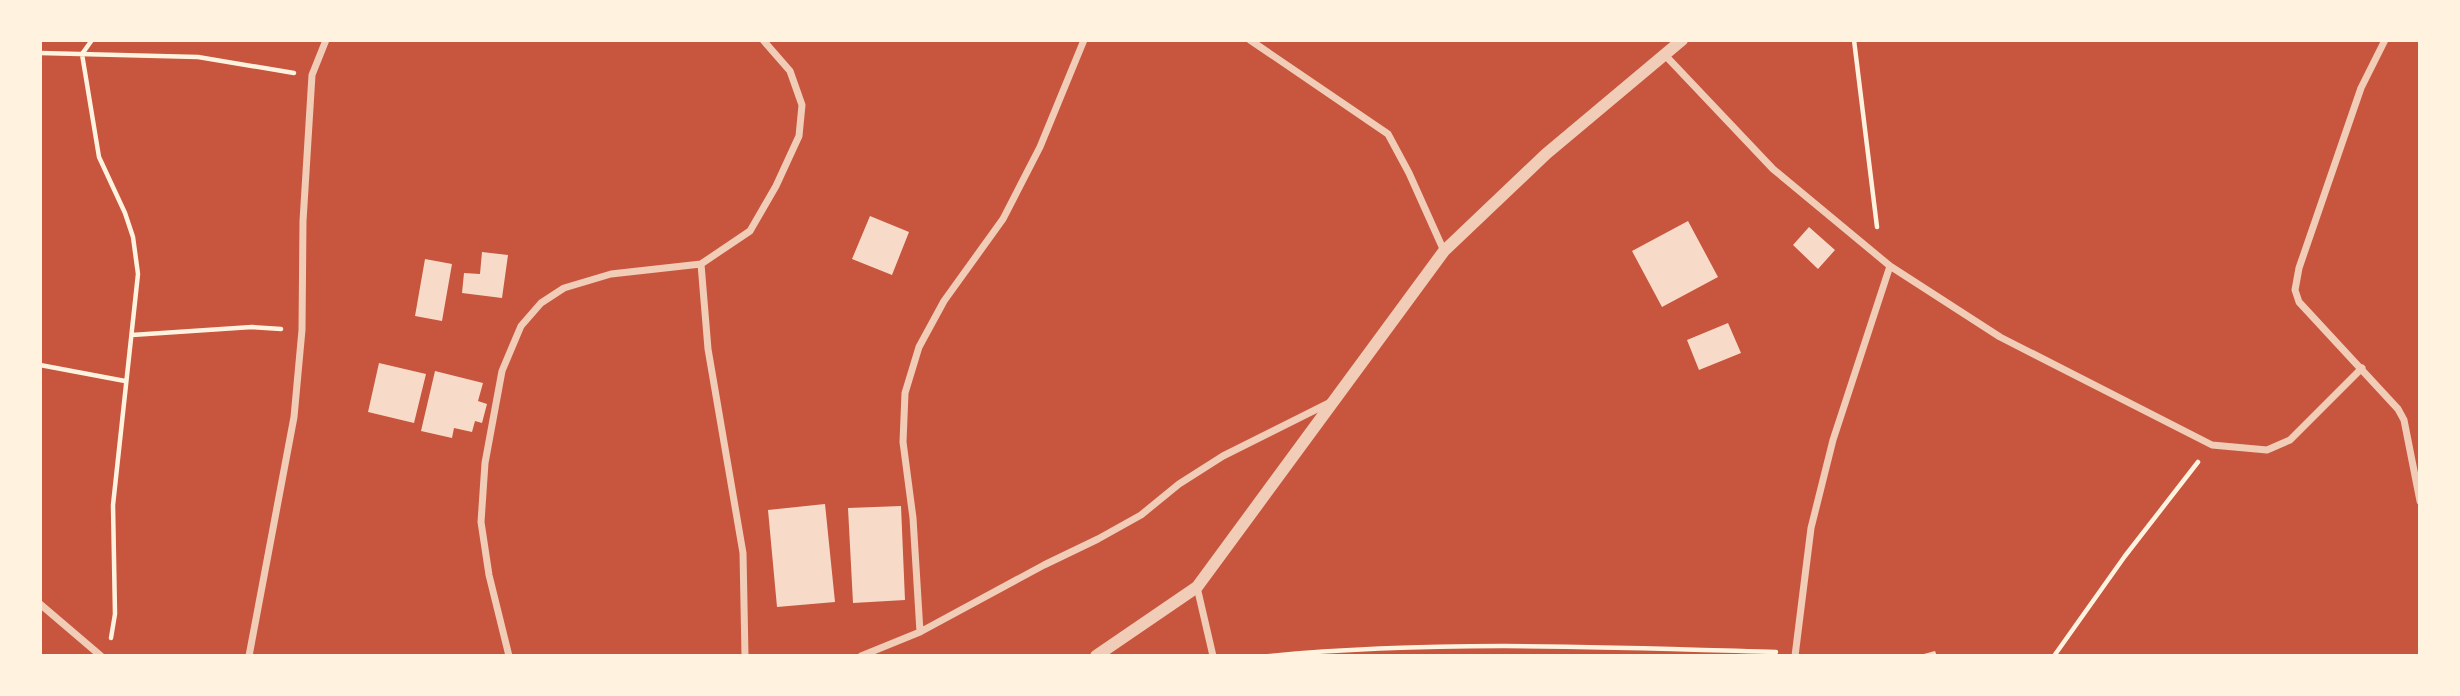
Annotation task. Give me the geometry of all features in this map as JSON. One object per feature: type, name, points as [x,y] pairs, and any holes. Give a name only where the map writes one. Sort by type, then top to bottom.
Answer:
[{"type":"street","points":[[249,656],[294,417],[302,330],[303,221],[312,75],[326,40]]},
{"type":"street","points":[[509,656],[489,575],[481,522],[485,463],[502,371],[522,326],[541,303],[564,288],[611,274],[701,264],[750,231],[776,186],[799,136],[802,105],[790,71],[763,40]]},
{"type":"street","points":[[920,632],[913,518],[903,442],[905,393],[919,347],[944,301],[1003,219],[1022,183],[1040,147],[1084,40]]},
{"type":"street","points":[[1250,40],[1388,134],[1409,173],[1444,251]]},
{"type":"street","points":[[1096,656],[1197,587],[1444,251],[1546,154],[1682,40]]},
{"type":"street","points":[[2385,40],[2361,88],[2295,290],[2306,311],[2398,409],[2404,420],[2420,502]]},
{"type":"street","points":[[1664,54],[1773,169],[1889,266],[2000,337],[2212,444],[2267,450],[2290,440],[2362,368]]},
{"type":"street","points":[[701,264],[708,349],[743,553],[745,656]]},
{"type":"street","points":[[1796,654],[1811,528],[1833,440],[1889,266]]},
{"type":"street","points":[[861,656],[920,632],[1141,516],[1179,484],[1223,456],[1335,400]]},
{"type":"street","points":[[1197,587],[1213,656]]},
{"type":"street","points":[[40,604],[101,656]]},
{"type":"path","points":[[92,40],[82,54],[99,157],[125,213],[133,237],[138,274],[113,505],[115,614],[110,645]]},
{"type":"path","points":[[1854,40],[1880,258]]},
{"type":"path","points":[[40,53],[198,57],[312,75]]},
{"type":"path","points":[[132,335],[252,327],[302,330]]},
{"type":"path","points":[[40,365],[125,381]]},
{"type":"path","points":[[2054,656],[2125,556],[2212,444]]},
{"type":"path","points":[[1269,656],[1338,649],[1512,645],[1796,654]]},
{"type":"building","points":[[870,216],[909,232],[892,275],[852,259]]},
{"type":"building","points":[[1688,221],[1718,277],[1662,307],[1632,251]]},
{"type":"building","points":[[1809,227],[1835,250],[1818,269],[1793,245]]},
{"type":"building","points":[[482,252],[508,255],[502,298],[462,293],[464,273],[480,274]]},
{"type":"building","points":[[425,259],[452,264],[442,321],[415,316]]},
{"type":"building","points":[[1728,323],[1741,353],[1699,370],[1687,340]]},
{"type":"building","points":[[379,363],[426,374],[414,423],[368,412]]},
{"type":"building","points":[[435,371],[483,383],[478,401],[487,404],[482,423],[475,421],[472,432],[454,428],[452,438],[421,431]]},
{"type":"building","points":[[825,504],[835,602],[777,607],[768,510]]},
{"type":"building","points":[[901,506],[905,600],[853,603],[848,508]]},
{"type":"building","points":[[1935,651],[1937,656],[1920,656],[1920,655]]}]
